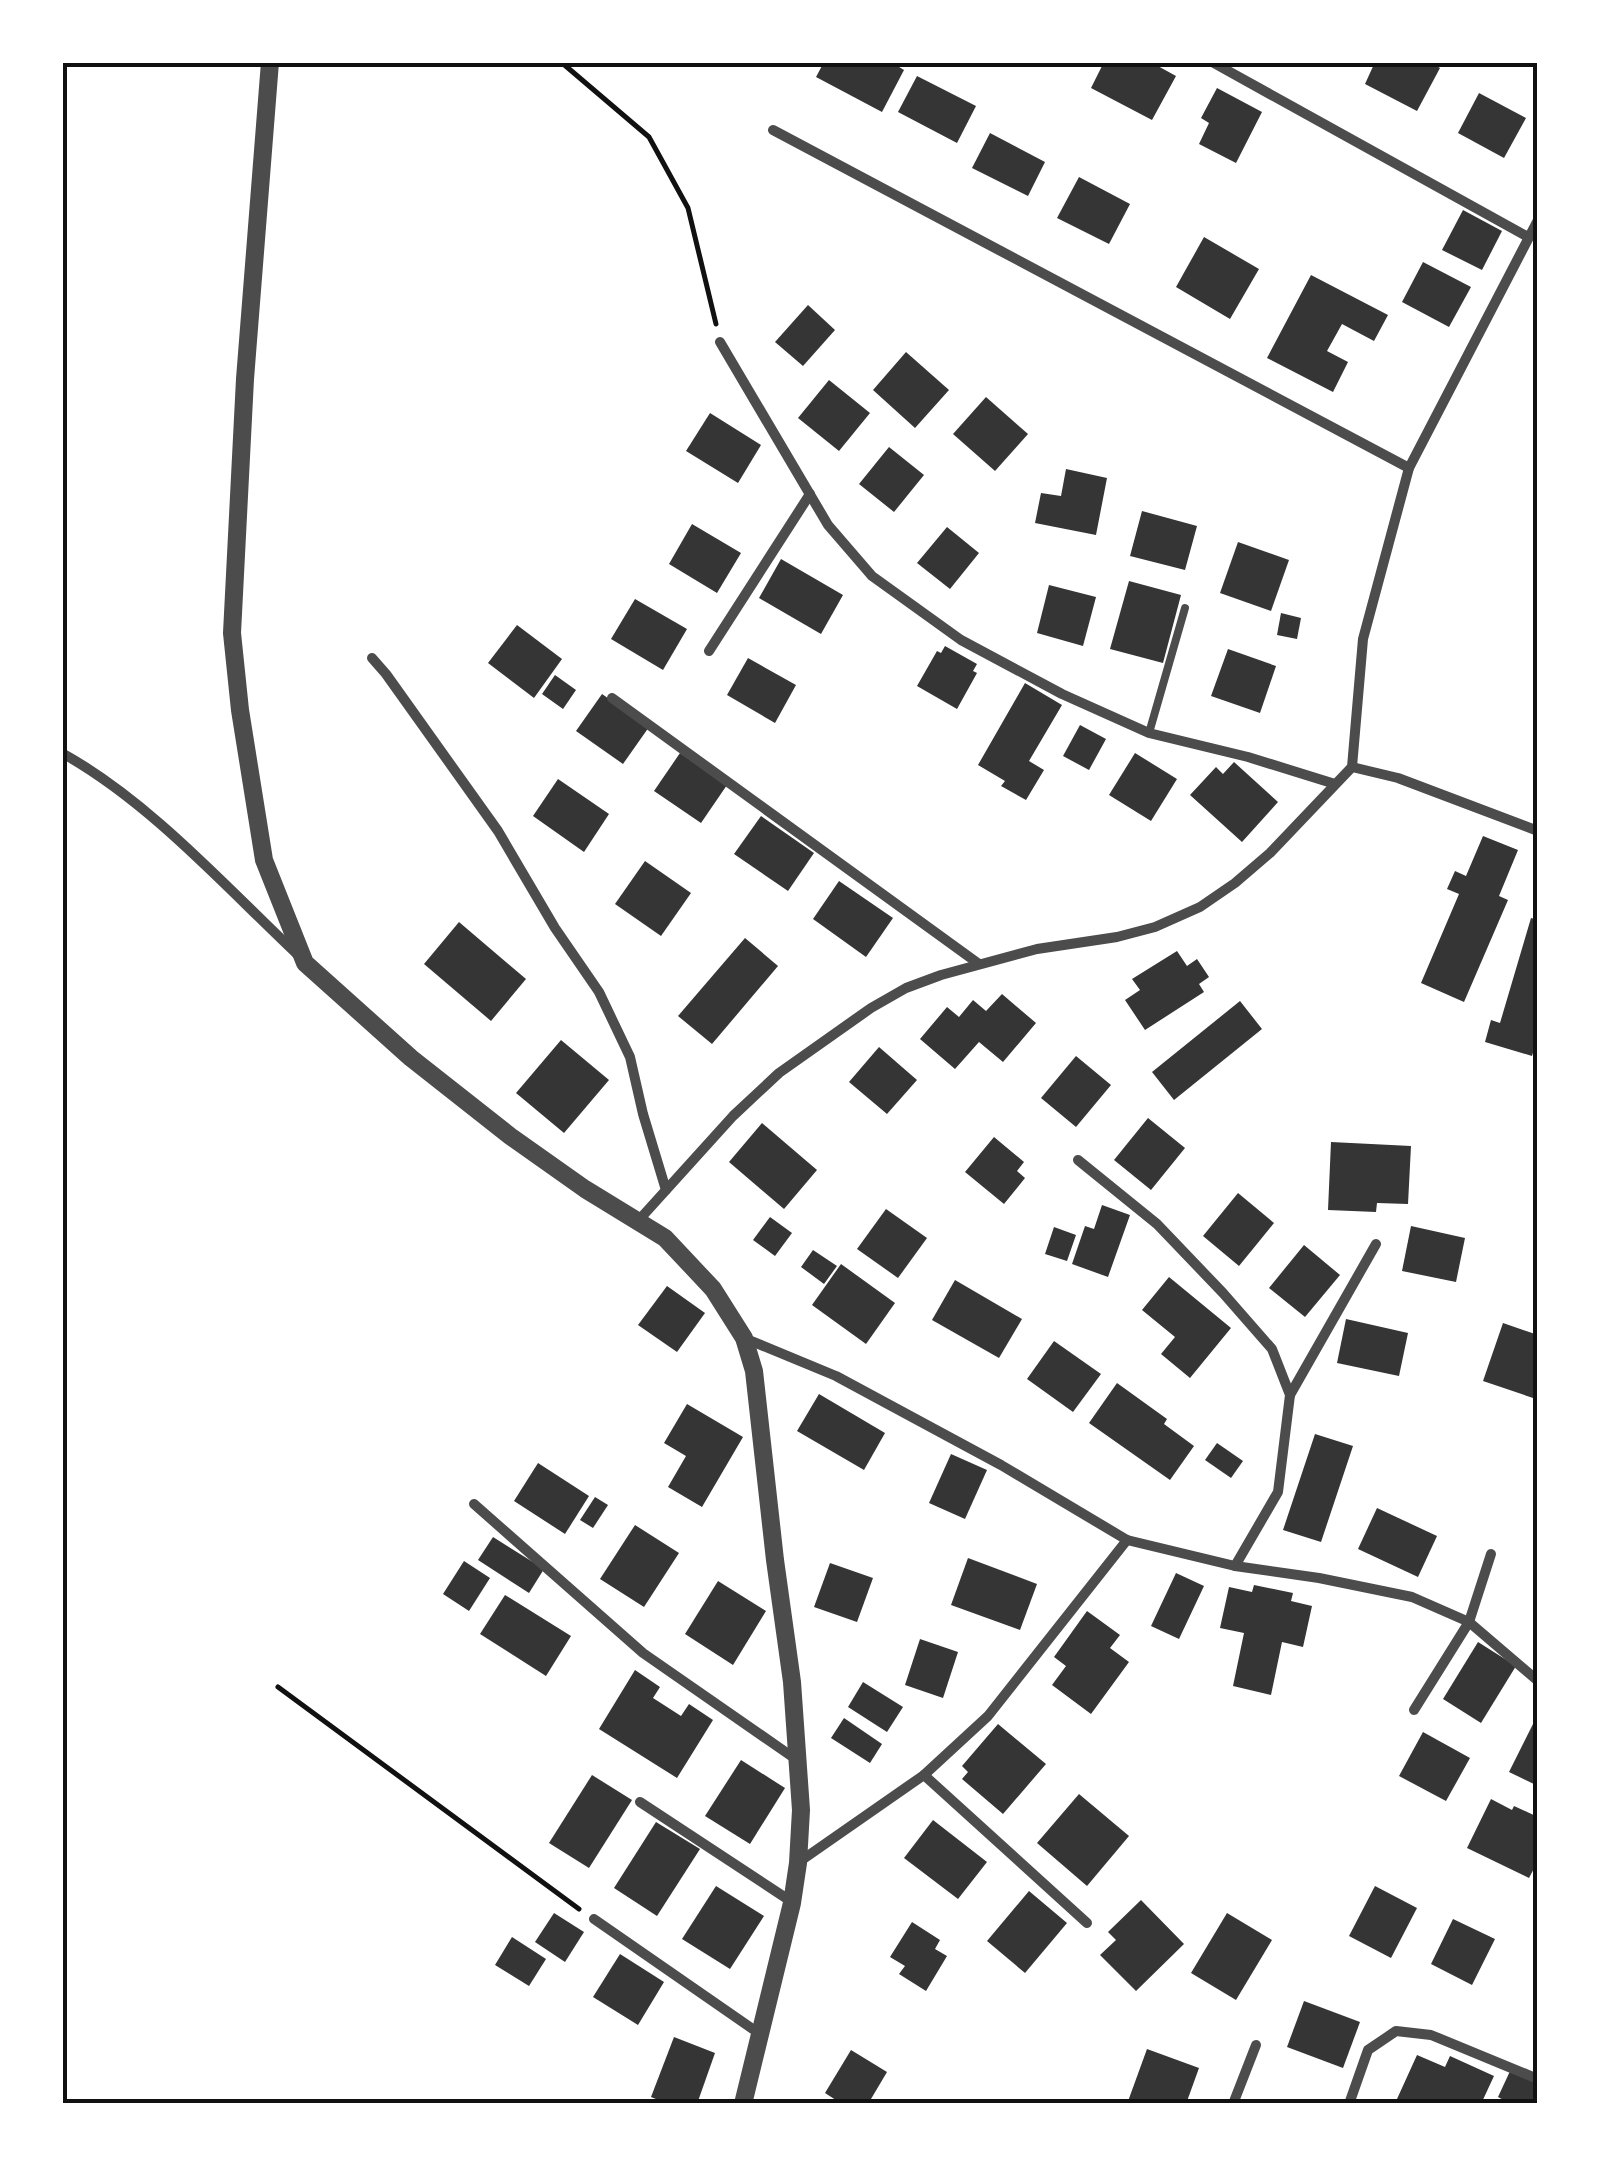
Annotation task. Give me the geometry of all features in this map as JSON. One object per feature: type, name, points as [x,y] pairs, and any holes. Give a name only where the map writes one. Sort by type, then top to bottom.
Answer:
[{"type":"street","points":[[270,62],[245,379],[232,633],[264,860],[306,963]]},
{"type":"street","points":[[1212,62],[1528,237]]},
{"type":"street","points":[[773,130],[1409,468]]},
{"type":"street","points":[[638,1222],[733,1116],[778,1073],[871,1008],[906,988],[980,964],[1036,949],[1117,937],[1155,927],[1200,908],[1270,854],[1352,767],[1364,639],[1409,468],[1538,220]]},
{"type":"street","points":[[720,342],[828,525],[872,576],[961,640],[1062,694],[1148,733],[1248,756],[1335,784]]},
{"type":"street","points":[[709,651],[810,494]]},
{"type":"street","points":[[372,658],[498,831],[599,992],[630,1057],[666,1190]]},
{"type":"street","points":[[612,698],[980,964]]},
{"type":"street","points":[[62,753],[144,809],[411,1058],[584,1189],[665,1238],[730,1312],[744,1338],[754,1371],[792,1682],[801,1810],[792,1903],[743,2104]]},
{"type":"street","points":[[1352,767],[1398,778],[1538,832]]},
{"type":"street","points":[[1078,1160],[1157,1224],[1223,1293],[1272,1349],[1290,1395]]},
{"type":"street","points":[[1234,1566],[1278,1492],[1290,1395],[1376,1244]]},
{"type":"street","points":[[744,1338],[836,1376],[1001,1465],[1127,1540],[1234,1566],[1412,1597],[1469,1622],[1538,1680]]},
{"type":"street","points":[[474,1504],[643,1653],[798,1761]]},
{"type":"street","points":[[798,1863],[924,1776],[988,1716],[1127,1540]]},
{"type":"street","points":[[1414,1710],[1469,1622],[1491,1554]]},
{"type":"street","points":[[924,1776],[1087,1922]]},
{"type":"street","points":[[640,1802],[792,1903]]},
{"type":"street","points":[[594,1919],[760,2034]]},
{"type":"street","points":[[1349,2104],[1368,2050],[1396,2031],[1432,2035],[1538,2079]]},
{"type":"street","points":[[1232,2104],[1256,2045]]},
{"type":"lane","points":[[1148,733],[1185,608]]},
{"type":"path","points":[[562,62],[648,138],[688,208],[720,342]]},
{"type":"path","points":[[278,1687],[594,1919]]},
{"type":"building","points":[[824,62],[891,62],[904,70],[882,112],[816,77]]},
{"type":"building","points":[[1104,62],[1157,62],[1156,65],[1176,76],[1152,120],[1091,88]]},
{"type":"building","points":[[1375,62],[1430,62],[1440,68],[1417,111],[1365,84]]},
{"type":"building","points":[[917,76],[976,106],[957,143],[898,112]]},
{"type":"building","points":[[1217,88],[1262,112],[1236,163],[1199,144],[1209,123],[1201,118]]},
{"type":"building","points":[[1479,93],[1526,118],[1504,158],[1458,133]]},
{"type":"building","points":[[990,133],[1045,162],[1028,196],[972,168]]},
{"type":"building","points":[[1079,177],[1130,204],[1109,244],[1057,218]]},
{"type":"building","points":[[1463,210],[1502,231],[1482,270],[1442,250]]},
{"type":"building","points":[[1204,237],[1259,269],[1230,319],[1176,287]]},
{"type":"building","points":[[1423,262],[1471,287],[1449,327],[1402,302]]},
{"type":"building","points":[[1311,275],[1388,315],[1374,341],[1342,324],[1327,351],[1348,362],[1333,392],[1267,358]]},
{"type":"building","points":[[808,305],[835,330],[803,366],[775,342]]},
{"type":"building","points":[[906,352],[949,390],[915,428],[873,390]]},
{"type":"building","points":[[829,380],[870,413],[839,451],[798,418]]},
{"type":"building","points":[[986,397],[1028,434],[995,471],[953,434]]},
{"type":"building","points":[[710,413],[761,445],[738,483],[686,451]]},
{"type":"building","points":[[889,447],[924,475],[894,512],[859,484]]},
{"type":"building","points":[[1066,469],[1107,478],[1096,535],[1035,523],[1041,493],[1061,496]]},
{"type":"building","points":[[1142,511],[1197,526],[1185,570],[1130,556]]},
{"type":"building","points":[[692,524],[741,553],[717,593],[669,564]]},
{"type":"building","points":[[947,527],[979,553],[950,589],[917,563]]},
{"type":"building","points":[[1238,542],[1289,560],[1271,611],[1220,593]]},
{"type":"building","points":[[781,559],[843,595],[821,634],[759,598]]},
{"type":"building","points":[[1129,581],[1181,595],[1163,663],[1110,649]]},
{"type":"building","points":[[1049,585],[1096,597],[1083,646],[1037,633]]},
{"type":"building","points":[[635,599],[687,629],[663,670],[611,639]]},
{"type":"building","points":[[1281,613],[1301,618],[1297,639],[1277,635]]},
{"type":"building","points":[[517,625],[562,659],[534,698],[488,663]]},
{"type":"building","points":[[945,646],[977,664],[973,671],[977,673],[957,709],[917,686],[937,651],[941,653]]},
{"type":"building","points":[[1228,649],[1276,666],[1260,713],[1211,696]]},
{"type":"building","points":[[748,658],[796,685],[775,723],[727,695]]},
{"type":"building","points":[[555,675],[576,690],[563,709],[542,694]]},
{"type":"building","points":[[1025,683],[1062,705],[1029,761],[1044,770],[1026,800],[1001,786],[1005,781],[978,765]]},
{"type":"building","points":[[602,694],[649,727],[623,764],[576,731]]},
{"type":"building","points":[[1080,725],[1106,739],[1089,770],[1063,756]]},
{"type":"building","points":[[680,753],[727,785],[701,823],[654,791]]},
{"type":"building","points":[[1135,753],[1177,779],[1151,821],[1109,795]]},
{"type":"building","points":[[1234,762],[1278,802],[1242,842],[1190,795],[1216,767],[1223,774]]},
{"type":"building","points":[[558,779],[609,814],[584,852],[533,816]]},
{"type":"building","points":[[761,816],[814,853],[788,891],[734,854]]},
{"type":"building","points":[[1483,836],[1518,850],[1499,896],[1508,900],[1464,1002],[1421,983],[1459,894],[1447,889],[1455,871],[1466,876]]},
{"type":"building","points":[[645,861],[691,893],[661,936],[615,904]]},
{"type":"building","points":[[839,881],[893,918],[866,957],[813,919]]},
{"type":"building","points":[[1531,918],[1538,920],[1538,1036],[1532,1056],[1485,1042],[1491,1020],[1500,1023]]},
{"type":"building","points":[[459,922],[526,979],[491,1021],[424,964]]},
{"type":"building","points":[[745,938],[778,966],[712,1044],[678,1016]]},
{"type":"building","points":[[1177,951],[1187,966],[1197,959],[1209,977],[1199,984],[1204,992],[1145,1030],[1125,1000],[1140,990],[1132,979]]},
{"type":"building","points":[[1002,994],[1036,1023],[1003,1062],[979,1042],[955,1069],[920,1039],[947,1007],[959,1017],[973,1000],[986,1011]]},
{"type":"building","points":[[1240,1001],[1262,1029],[1174,1100],[1152,1072]]},
{"type":"building","points":[[561,1040],[609,1080],[564,1133],[516,1093]]},
{"type":"building","points":[[879,1047],[917,1080],[887,1114],[849,1082]]},
{"type":"building","points":[[1076,1056],[1111,1085],[1076,1127],[1041,1098]]},
{"type":"building","points":[[1148,1118],[1185,1148],[1151,1190],[1114,1160]]},
{"type":"building","points":[[762,1123],[817,1170],[784,1209],[729,1162]]},
{"type":"building","points":[[994,1137],[1024,1162],[1017,1171],[1025,1178],[1004,1204],[965,1172]]},
{"type":"building","points":[[1331,1142],[1411,1146],[1408,1204],[1377,1203],[1376,1212],[1328,1210]]},
{"type":"building","points":[[1238,1193],[1274,1223],[1239,1266],[1203,1236]]},
{"type":"building","points":[[1102,1205],[1130,1215],[1108,1277],[1072,1264],[1085,1226],[1094,1229]]},
{"type":"building","points":[[886,1209],[927,1238],[898,1278],[857,1249]]},
{"type":"building","points":[[770,1217],[792,1233],[775,1256],[753,1240]]},
{"type":"building","points":[[1411,1226],[1465,1238],[1456,1282],[1402,1271]]},
{"type":"building","points":[[1054,1227],[1076,1235],[1067,1261],[1045,1254]]},
{"type":"building","points":[[1304,1245],[1340,1275],[1305,1317],[1269,1288]]},
{"type":"building","points":[[813,1250],[837,1266],[824,1284],[801,1267]]},
{"type":"building","points":[[841,1264],[895,1303],[866,1344],[812,1305]]},
{"type":"building","points":[[1169,1277],[1231,1328],[1190,1378],[1161,1354],[1175,1337],[1142,1310]]},
{"type":"building","points":[[955,1280],[1022,1319],[999,1358],[932,1320]]},
{"type":"building","points":[[667,1286],[705,1313],[677,1352],[638,1325]]},
{"type":"building","points":[[1346,1319],[1408,1333],[1399,1376],[1337,1363]]},
{"type":"building","points":[[1503,1323],[1538,1335],[1536,1399],[1483,1381]]},
{"type":"building","points":[[1054,1341],[1101,1374],[1073,1412],[1027,1379]]},
{"type":"building","points":[[1117,1383],[1167,1419],[1164,1424],[1194,1446],[1170,1480],[1089,1423]]},
{"type":"building","points":[[819,1394],[885,1433],[864,1470],[797,1431]]},
{"type":"building","points":[[687,1404],[743,1437],[702,1507],[668,1487],[686,1456],[664,1443]]},
{"type":"building","points":[[1315,1434],[1353,1446],[1321,1542],[1283,1530]]},
{"type":"building","points":[[1217,1443],[1243,1461],[1231,1478],[1205,1460]]},
{"type":"building","points":[[951,1454],[987,1470],[965,1519],[929,1503]]},
{"type":"building","points":[[538,1463],[589,1496],[565,1534],[514,1501]]},
{"type":"building","points":[[595,1497],[608,1505],[593,1528],[580,1520]]},
{"type":"building","points":[[1377,1508],[1437,1536],[1418,1577],[1358,1549]]},
{"type":"building","points":[[635,1525],[679,1553],[644,1607],[600,1579]]},
{"type":"building","points":[[493,1537],[544,1569],[529,1593],[478,1560]]},
{"type":"building","points":[[968,1558],[1037,1584],[1020,1630],[951,1605]]},
{"type":"building","points":[[464,1561],[490,1578],[469,1611],[443,1594]]},
{"type":"building","points":[[830,1563],[873,1578],[857,1622],[814,1607]]},
{"type":"building","points":[[1176,1573],[1204,1586],[1179,1639],[1151,1626]]},
{"type":"building","points":[[718,1581],[766,1611],[733,1665],[685,1634]]},
{"type":"building","points":[[1254,1585],[1293,1593],[1291,1601],[1312,1606],[1303,1647],[1282,1642],[1271,1695],[1233,1686],[1244,1633],[1220,1628],[1229,1587],[1252,1592]]},
{"type":"building","points":[[505,1595],[571,1636],[546,1676],[480,1634]]},
{"type":"building","points":[[1087,1611],[1120,1635],[1110,1648],[1129,1662],[1091,1714],[1052,1685],[1066,1666],[1054,1657]]},
{"type":"building","points":[[920,1639],[958,1652],[943,1698],[905,1685]]},
{"type":"building","points":[[1478,1642],[1516,1666],[1481,1723],[1443,1699]]},
{"type":"building","points":[[635,1670],[660,1687],[653,1698],[681,1716],[689,1704],[713,1720],[677,1778],[599,1729]]},
{"type":"building","points":[[863,1682],[903,1707],[887,1732],[848,1707]]},
{"type":"building","points":[[1538,1714],[1538,1786],[1509,1772]]},
{"type":"building","points":[[844,1718],[882,1744],[870,1763],[831,1738]]},
{"type":"building","points":[[998,1724],[1046,1764],[1003,1814],[962,1779],[968,1772],[962,1766]]},
{"type":"building","points":[[1423,1732],[1470,1758],[1446,1801],[1399,1776]]},
{"type":"building","points":[[741,1760],[785,1788],[750,1844],[705,1816]]},
{"type":"building","points":[[592,1775],[632,1800],[589,1868],[549,1843]]},
{"type":"building","points":[[1079,1794],[1129,1836],[1087,1886],[1037,1843]]},
{"type":"building","points":[[1491,1799],[1538,1817],[1538,1861],[1529,1878],[1467,1848]]},
{"type":"building","points":[[933,1820],[987,1862],[958,1899],[904,1858]]},
{"type":"building","points":[[656,1822],[700,1849],[657,1916],[614,1888]]},
{"type":"building","points":[[716,1886],[764,1916],[730,1969],[682,1939]]},
{"type":"building","points":[[1375,1886],[1417,1908],[1391,1958],[1349,1936]]},
{"type":"building","points":[[1029,1891],[1067,1923],[1025,1973],[987,1941]]},
{"type":"building","points":[[1141,1900],[1184,1944],[1136,1991],[1100,1955],[1116,1940],[1108,1932]]},
{"type":"building","points":[[554,1913],[584,1932],[565,1962],[535,1942]]},
{"type":"building","points":[[1227,1913],[1272,1940],[1236,2000],[1191,1973]]},
{"type":"building","points":[[1453,1919],[1495,1939],[1472,1985],[1431,1964]]},
{"type":"building","points":[[912,1922],[940,1940],[935,1949],[947,1956],[926,1991],[899,1974],[905,1966],[890,1957]]},
{"type":"building","points":[[512,1937],[546,1959],[529,1986],[495,1965]]},
{"type":"building","points":[[620,1954],[664,1982],[638,2025],[593,1997]]},
{"type":"building","points":[[1304,2001],[1360,2022],[1343,2068],[1287,2047]]},
{"type":"building","points":[[674,2037],[715,2053],[697,2104],[668,2104],[651,2097]]},
{"type":"building","points":[[1147,2049],[1199,2068],[1186,2104],[1127,2104]]},
{"type":"building","points":[[851,2050],[887,2072],[868,2104],[842,2104],[825,2093]]},
{"type":"building","points":[[1417,2055],[1445,2067],[1450,2056],[1494,2076],[1481,2104],[1406,2104],[1397,2099]]},
{"type":"building","points":[[1511,2069],[1538,2082],[1534,2104],[1511,2104],[1498,2097]]}]
